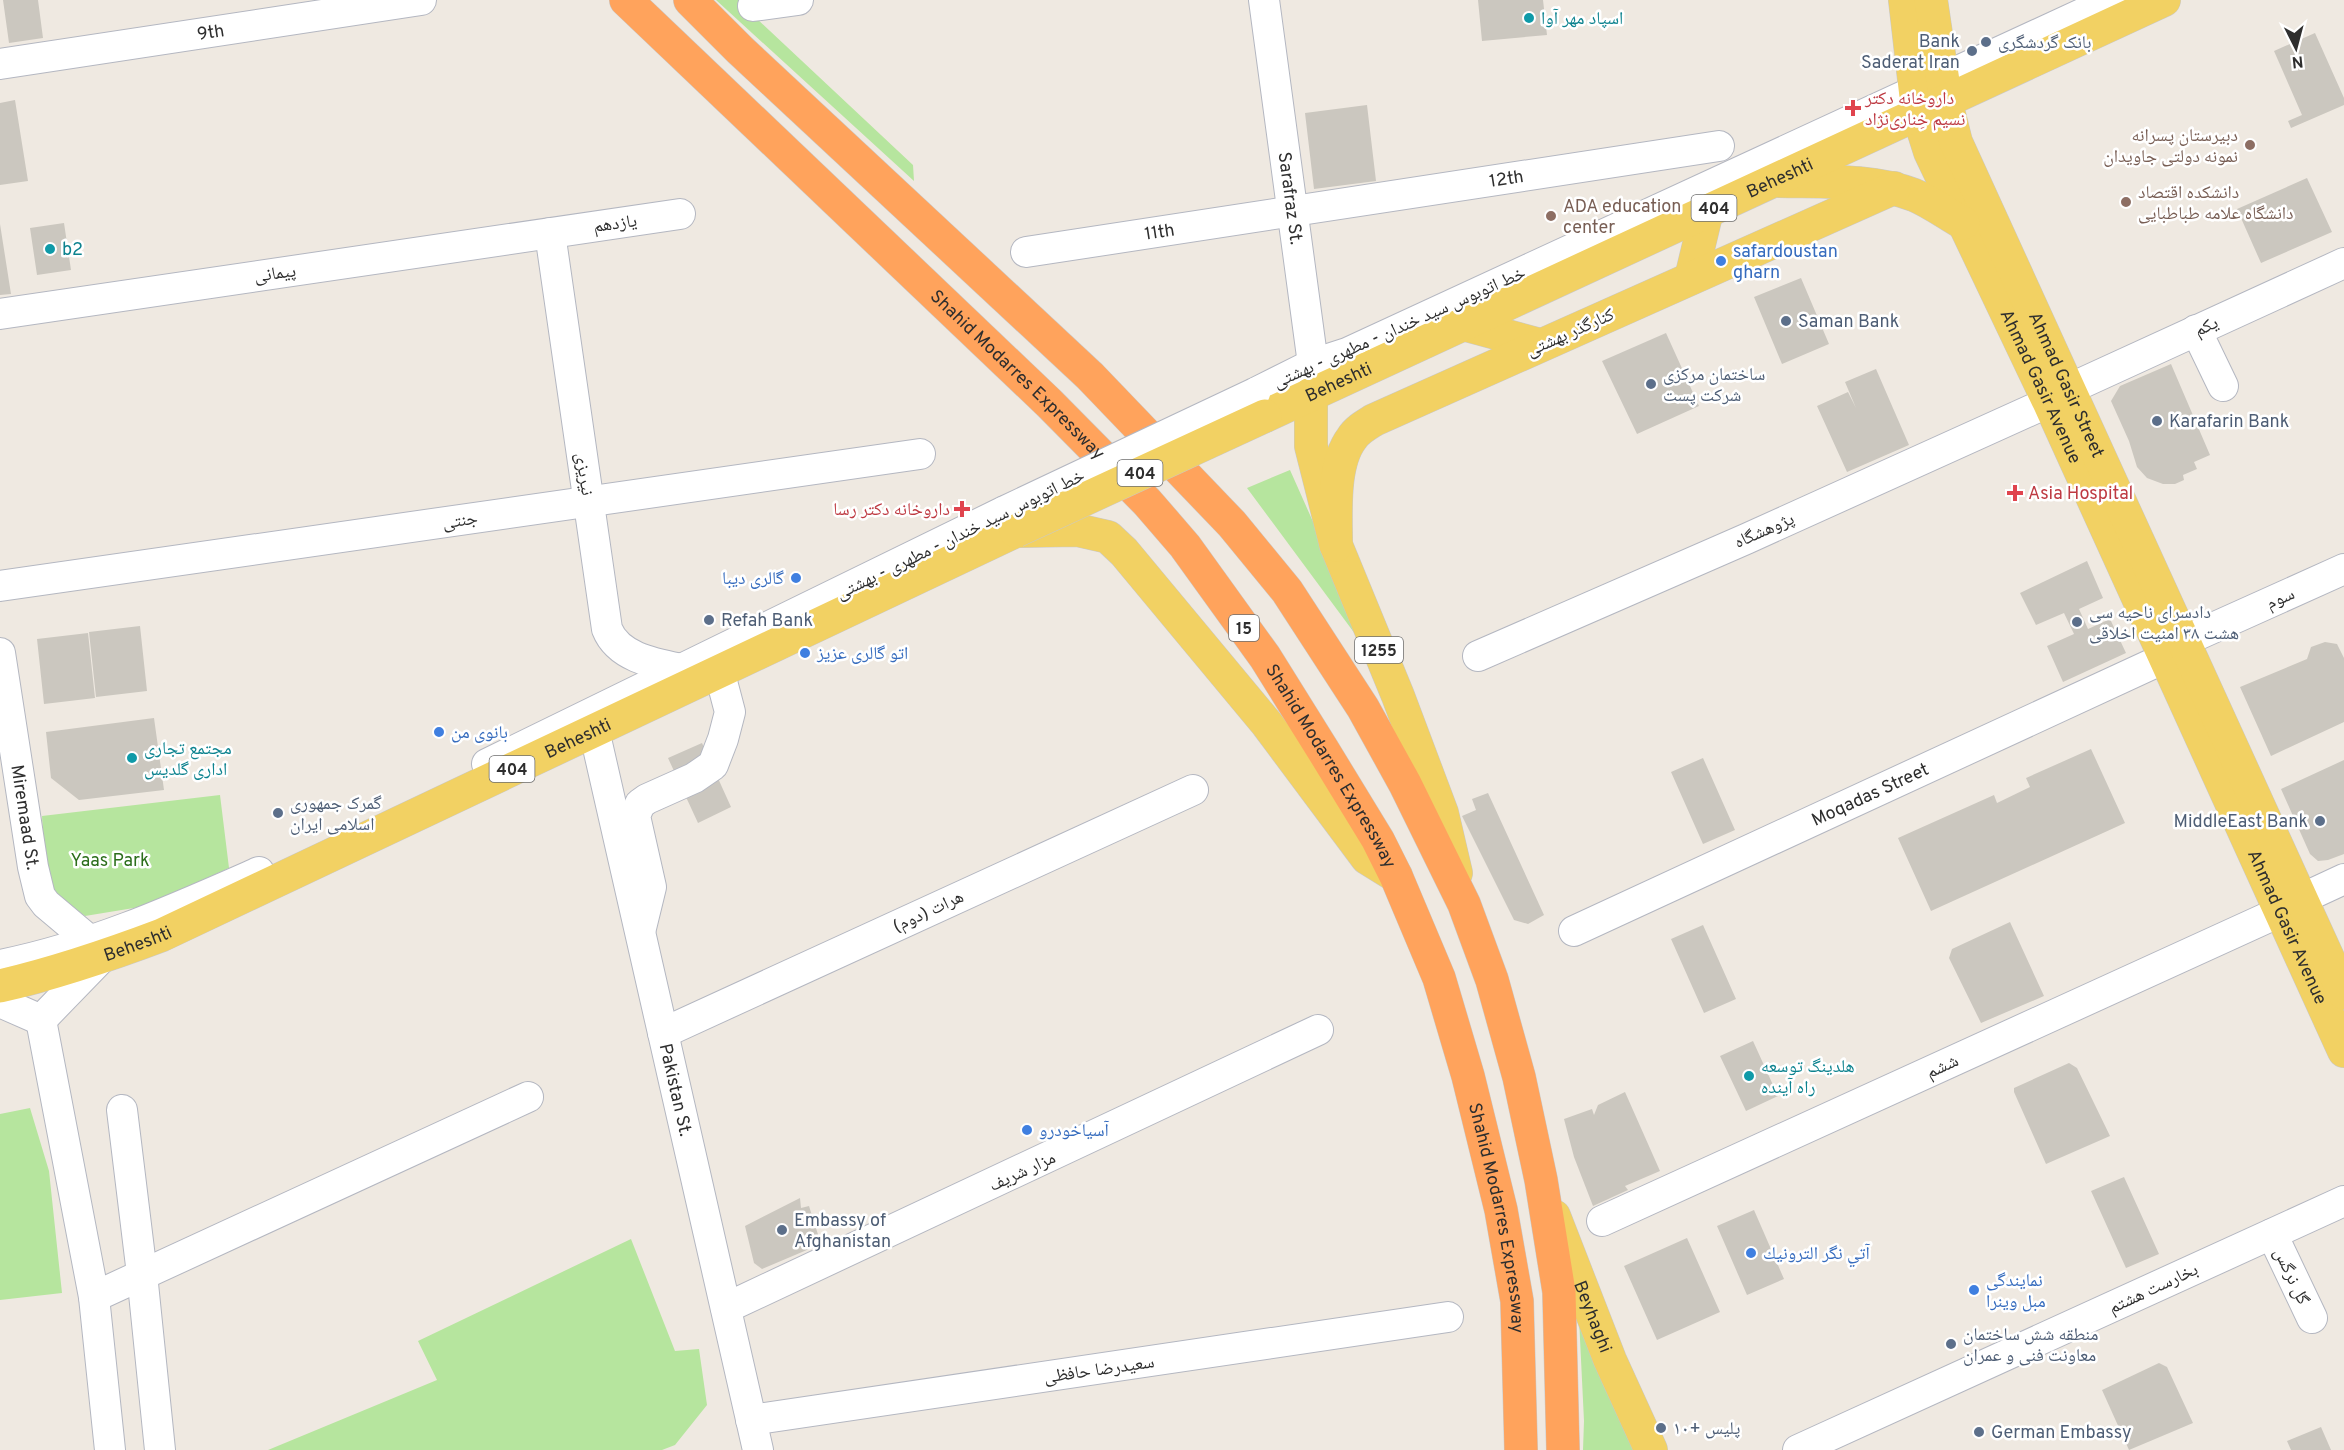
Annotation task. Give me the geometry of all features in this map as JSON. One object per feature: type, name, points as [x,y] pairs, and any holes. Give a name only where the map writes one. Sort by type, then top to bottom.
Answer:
[{"type":"highway","name":"Shahid Modarres Expressway","points":[[626,0],[712,85],[1049,404],[1147,502],[1185,546],[1265,657],[1378,840],[1396,876],[1439,978],[1468,1076],[1501,1210],[1517,1301],[1521,1450]]},
{"type":"highway","points":[[690,0],[748,59],[1090,376],[1233,524],[1287,591],[1363,708],[1405,784],[1464,904],[1492,980],[1520,1077],[1541,1180],[1559,1292],[1563,1450]]},
{"type":"main road","points":[[1905,0],[1930,96]]},
{"type":"main road","points":[[1930,96],[1931,0]]},
{"type":"main road","name":"Beheshti","points":[[0,986],[37,978],[96,950],[162,935],[594,730],[703,671],[1010,521],[1312,379],[1463,324],[1774,180],[1930,96],[2164,0]]},
{"type":"main road","name":"Ahmad Gasir Avenue","points":[[1930,96],[1930,152],[1963,224],[2059,395],[2291,905],[2344,1051]]},
{"type":"main road","name":"Ahmad Gasir Street","points":[[1930,96],[1956,142],[2059,395]]},
{"type":"main road","points":[[1774,180],[1869,184],[1894,188],[1916,196],[1963,224]]},
{"type":"main road","name":"کنارگذر بهشتی","points":[[1336,545],[1339,474],[1347,446],[1354,434],[1383,415],[1894,188]]},
{"type":"main road","points":[[1691,278],[1707,212]]},
{"type":"main road","points":[[1463,324],[1540,345]]},
{"type":"main road","name":"1255","points":[[1312,379],[1311,446],[1336,545],[1398,696],[1442,813],[1464,904]]},
{"type":"main road","points":[[1010,521],[1077,530],[1108,537],[1116,544],[1267,724],[1367,858],[1396,876]]},
{"type":"main road","points":[[2291,905],[2344,993]]},
{"type":"main road","name":"Beyhaghi","points":[[1541,1180],[1610,1360],[1651,1450]]},
{"type":"street","name":"9th","points":[[0,64],[421,0]]},
{"type":"street","points":[[753,6],[798,0]]},
{"type":"street","name":"Sarafraz St.","points":[[1264,0],[1293,212],[1312,379]]},
{"type":"street","name":"خط اتوبوس سید خندان - مطهری - بهشتی","points":[[1312,379],[1347,353],[1930,96],[2112,0]]},
{"type":"street","name":"12th","points":[[1293,212],[1719,146]]},
{"type":"street","name":"11th","points":[[1026,252],[1293,212]]},
{"type":"street","name":"یازدهم","points":[[550,233],[680,214]]},
{"type":"street","name":"پیمانی","points":[[0,314],[550,233]]},
{"type":"street","name":"نیریزی","points":[[550,233],[607,629],[610,637],[623,650],[634,656],[703,671]]},
{"type":"street","name":"یکم","points":[[2059,395],[2344,263]]},
{"type":"street","points":[[2196,330],[2223,386]]},
{"type":"street","name":"پژوهشگاه","points":[[1478,656],[1746,539],[2059,395]]},
{"type":"street","name":"جنتی","points":[[0,586],[920,454]]},
{"type":"street","name":"سوم","points":[[2175,649],[2344,569]]},
{"type":"street","name":"Moqadas Street","points":[[1574,931],[2175,649]]},
{"type":"street","name":"Miremaad St.","points":[[0,653],[12,808],[33,867],[40,896],[96,950]]},
{"type":"street","points":[[0,965],[96,950],[171,911],[703,671],[730,712],[713,765],[694,777],[647,799],[640,804],[635,816],[651,887],[640,934]]},
{"type":"street","name":"Pakistan St.","points":[[594,730],[758,1450]]},
{"type":"street","name":"هرات (دوم)","points":[[663,1033],[1192,790]]},
{"type":"street","name":"ششم","points":[[1602,1221],[2344,879]]},
{"type":"street","points":[[96,950],[41,1020],[94,1297],[110,1450]]},
{"type":"street","points":[[0,1002],[41,1020]]},
{"type":"street","name":"مزار شریف","points":[[726,1308],[1318,1030]]},
{"type":"street","points":[[94,1297],[528,1097]]},
{"type":"street","points":[[122,1110],[160,1450]]},
{"type":"street","name":"بخارست هشتم","points":[[1798,1450],[2344,1201]]},
{"type":"street","name":"گل نرگس","points":[[2272,1234],[2312,1318]]},
{"type":"street","name":"سعیدرضا حافظی","points":[[751,1420],[1448,1317]]},
{"type":"green space","points":[[716,0],[740,0],[755,17],[913,165],[914,181]]},
{"type":"green space","points":[[1290,470],[1367,643],[1361,642],[1247,488]]},
{"type":"green space","name":"Yaas Park","points":[[220,795],[229,868],[146,906],[85,916],[46,886],[42,816]]},
{"type":"green space","points":[[30,1108],[49,1171],[62,1293],[0,1300],[0,1114]]},
{"type":"green space","points":[[631,1239],[675,1351],[699,1349],[707,1405],[675,1445],[662,1450],[268,1450],[437,1380],[418,1341]]},
{"type":"green space","points":[[1578,1298],[1635,1450],[1583,1450],[1584,1421]]},
{"type":"building","points":[[3,0],[38,0],[43,38],[9,43]]},
{"type":"building","points":[[1478,0],[1543,0],[1547,35],[1482,41]]},
{"type":"building","points":[[2315,33],[2344,98],[2344,105],[2291,128],[2288,121],[2302,115],[2274,51]]},
{"type":"building","points":[[15,100],[28,181],[0,185],[0,103]]},
{"type":"building","points":[[1367,105],[1376,181],[1314,189],[1305,113]]},
{"type":"building","points":[[2307,178],[2332,232],[2261,263],[2237,209]]},
{"type":"building","name":"b2","points":[[64,223],[71,270],[37,275],[30,228]]},
{"type":"building","points":[[0,224],[11,294],[0,295]]},
{"type":"building","points":[[1801,278],[1829,344],[1782,364],[1754,297]]},
{"type":"building","name":"ساختمان مرکزی شرکت پست","points":[[1666,333],[1699,406],[1637,434],[1602,361]]},
{"type":"building","name":"Karafarin Bank","points":[[2171,364],[2210,455],[2194,462],[2197,469],[2183,475],[2184,480],[2175,484],[2163,484],[2147,478],[2137,467],[2129,441],[2111,401],[2120,386]]},
{"type":"building","points":[[1876,369],[1909,445],[1847,472],[1817,406],[1848,392],[1856,408],[1845,382]]},
{"type":"building","name":"دادسرای ناحیه سی هشت ۳۸ امنیت اخلاقی","points":[[2087,561],[2103,598],[2079,609],[2088,629],[2110,619],[2126,653],[2063,682],[2047,646],[2074,634],[2064,613],[2036,625],[2020,593]]},
{"type":"building","points":[[140,626],[147,691],[96,697],[89,632]]},
{"type":"building","points":[[88,633],[95,698],[44,704],[37,639]]},
{"type":"building","points":[[2325,642],[2337,644],[2344,658],[2344,722],[2271,756],[2240,687],[2307,659],[2311,647]]},
{"type":"building","points":[[154,718],[164,790],[79,800],[51,778],[46,732]]},
{"type":"building","points":[[702,743],[731,807],[698,823],[668,758]]},
{"type":"building","points":[[2091,749],[2125,823],[1931,911],[1898,838],[1994,795],[1997,803],[2030,787],[2026,778]]},
{"type":"building","points":[[1703,758],[1735,830],[1703,844],[1671,772]]},
{"type":"building","name":"MiddleEast Bank","points":[[2344,760],[2344,854],[2318,861],[2310,854],[2281,789]]},
{"type":"building","points":[[1488,793],[1544,915],[1528,924],[1514,920],[1462,816],[1476,810],[1472,799]]},
{"type":"building","points":[[2010,922],[2044,996],[1981,1023],[1949,958],[1952,949]]},
{"type":"building","points":[[1703,925],[1736,999],[1704,1013],[1671,939]]},
{"type":"building","name":"هلدینگ توسعه راه آینده","points":[[1753,1041],[1778,1096],[1746,1111],[1720,1056]]},
{"type":"building","points":[[2069,1063],[2077,1068],[2110,1136],[2046,1164],[2014,1088]]},
{"type":"building","points":[[1625,1092],[1660,1171],[1625,1186],[1628,1190],[1593,1206],[1574,1157],[1564,1119],[1592,1109],[1594,1115],[1598,1105]]},
{"type":"building","points":[[2124,1177],[2159,1254],[2126,1268],[2091,1191]]},
{"type":"building","points":[[800,1198],[801,1208],[809,1206],[821,1244],[762,1269],[754,1263],[745,1226]]},
{"type":"building","name":"آتي نگر الترونيك","points":[[1754,1210],[1784,1279],[1747,1295],[1717,1226]]},
{"type":"building","points":[[1687,1238],[1720,1312],[1657,1340],[1624,1266]]},
{"type":"building","points":[[2159,1363],[2167,1367],[2193,1423],[2129,1450],[2102,1390]]},
{"type":"building","points":[[2321,1427],[2331,1450],[2291,1450],[2287,1441]]},
{"type":"place","name":"اسپاد مهر آوا","points":[[1529,18]]},
{"type":"place","name":"بانک گردشگری","points":[[1986,42]]},
{"type":"place","name":"Bank Saderat Iran","points":[[1972,51]]},
{"type":"place","name":"داروخانه دکتر نسیم خِناری‌نژاد","points":[[1853,108]]},
{"type":"place","name":"دبيرستان پسرانه نمونه دولتی جاويدان","points":[[2250,145]]},
{"type":"place","name":"دانشکده اقتصاد دانشگاه علامه طباطبایی","points":[[2126,202]]},
{"type":"place","name":"ADA education center","points":[[1551,216]]},
{"type":"place","name":"b2","points":[[50,249]]},
{"type":"place","name":"safardoustan gharn","points":[[1721,261]]},
{"type":"place","name":"Saman Bank","points":[[1786,321]]},
{"type":"place","name":"ساختمان مرکزی شرکت پست","points":[[1651,384]]},
{"type":"place","name":"Karafarin Bank","points":[[2157,421]]},
{"type":"place","name":"Asia Hospital","points":[[2015,493]]},
{"type":"place","name":"داروخانه دکتر رسا","points":[[962,509]]},
{"type":"place","name":"گالری دیبا","points":[[796,578]]},
{"type":"place","name":"Refah Bank","points":[[709,620]]},
{"type":"place","name":"دادسرای ناحیه سی هشت ۳۸ امنیت اخلاقی","points":[[2077,622]]},
{"type":"place","name":"اتو گالری عزیز","points":[[805,653]]},
{"type":"place","name":"بانوی من","points":[[439,732]]},
{"type":"place","name":"مجتمع تجاری اداری گلدیس","points":[[132,758]]},
{"type":"place","name":"گمرک جمهوری اسلامی ایران","points":[[278,813]]},
{"type":"place","name":"MiddleEast Bank","points":[[2320,821]]},
{"type":"place","name":"هلدینگ توسعه راه آینده","points":[[1749,1076]]},
{"type":"place","name":"آسیاخودرو","points":[[1027,1130]]},
{"type":"place","name":"Embassy of Afghanistan","points":[[782,1230]]},
{"type":"place","name":"آتي نگر الترونيك","points":[[1751,1253]]},
{"type":"place","name":"نمایندگی مبل وینرا","points":[[1974,1290]]},
{"type":"place","name":"منطقه شش ساختمان معاونت فنی و عمران","points":[[1951,1344]]},
{"type":"place","name":"پلیس +۱٠","points":[[1661,1428]]},
{"type":"place","name":"German Embassy","points":[[1979,1432]]}]
